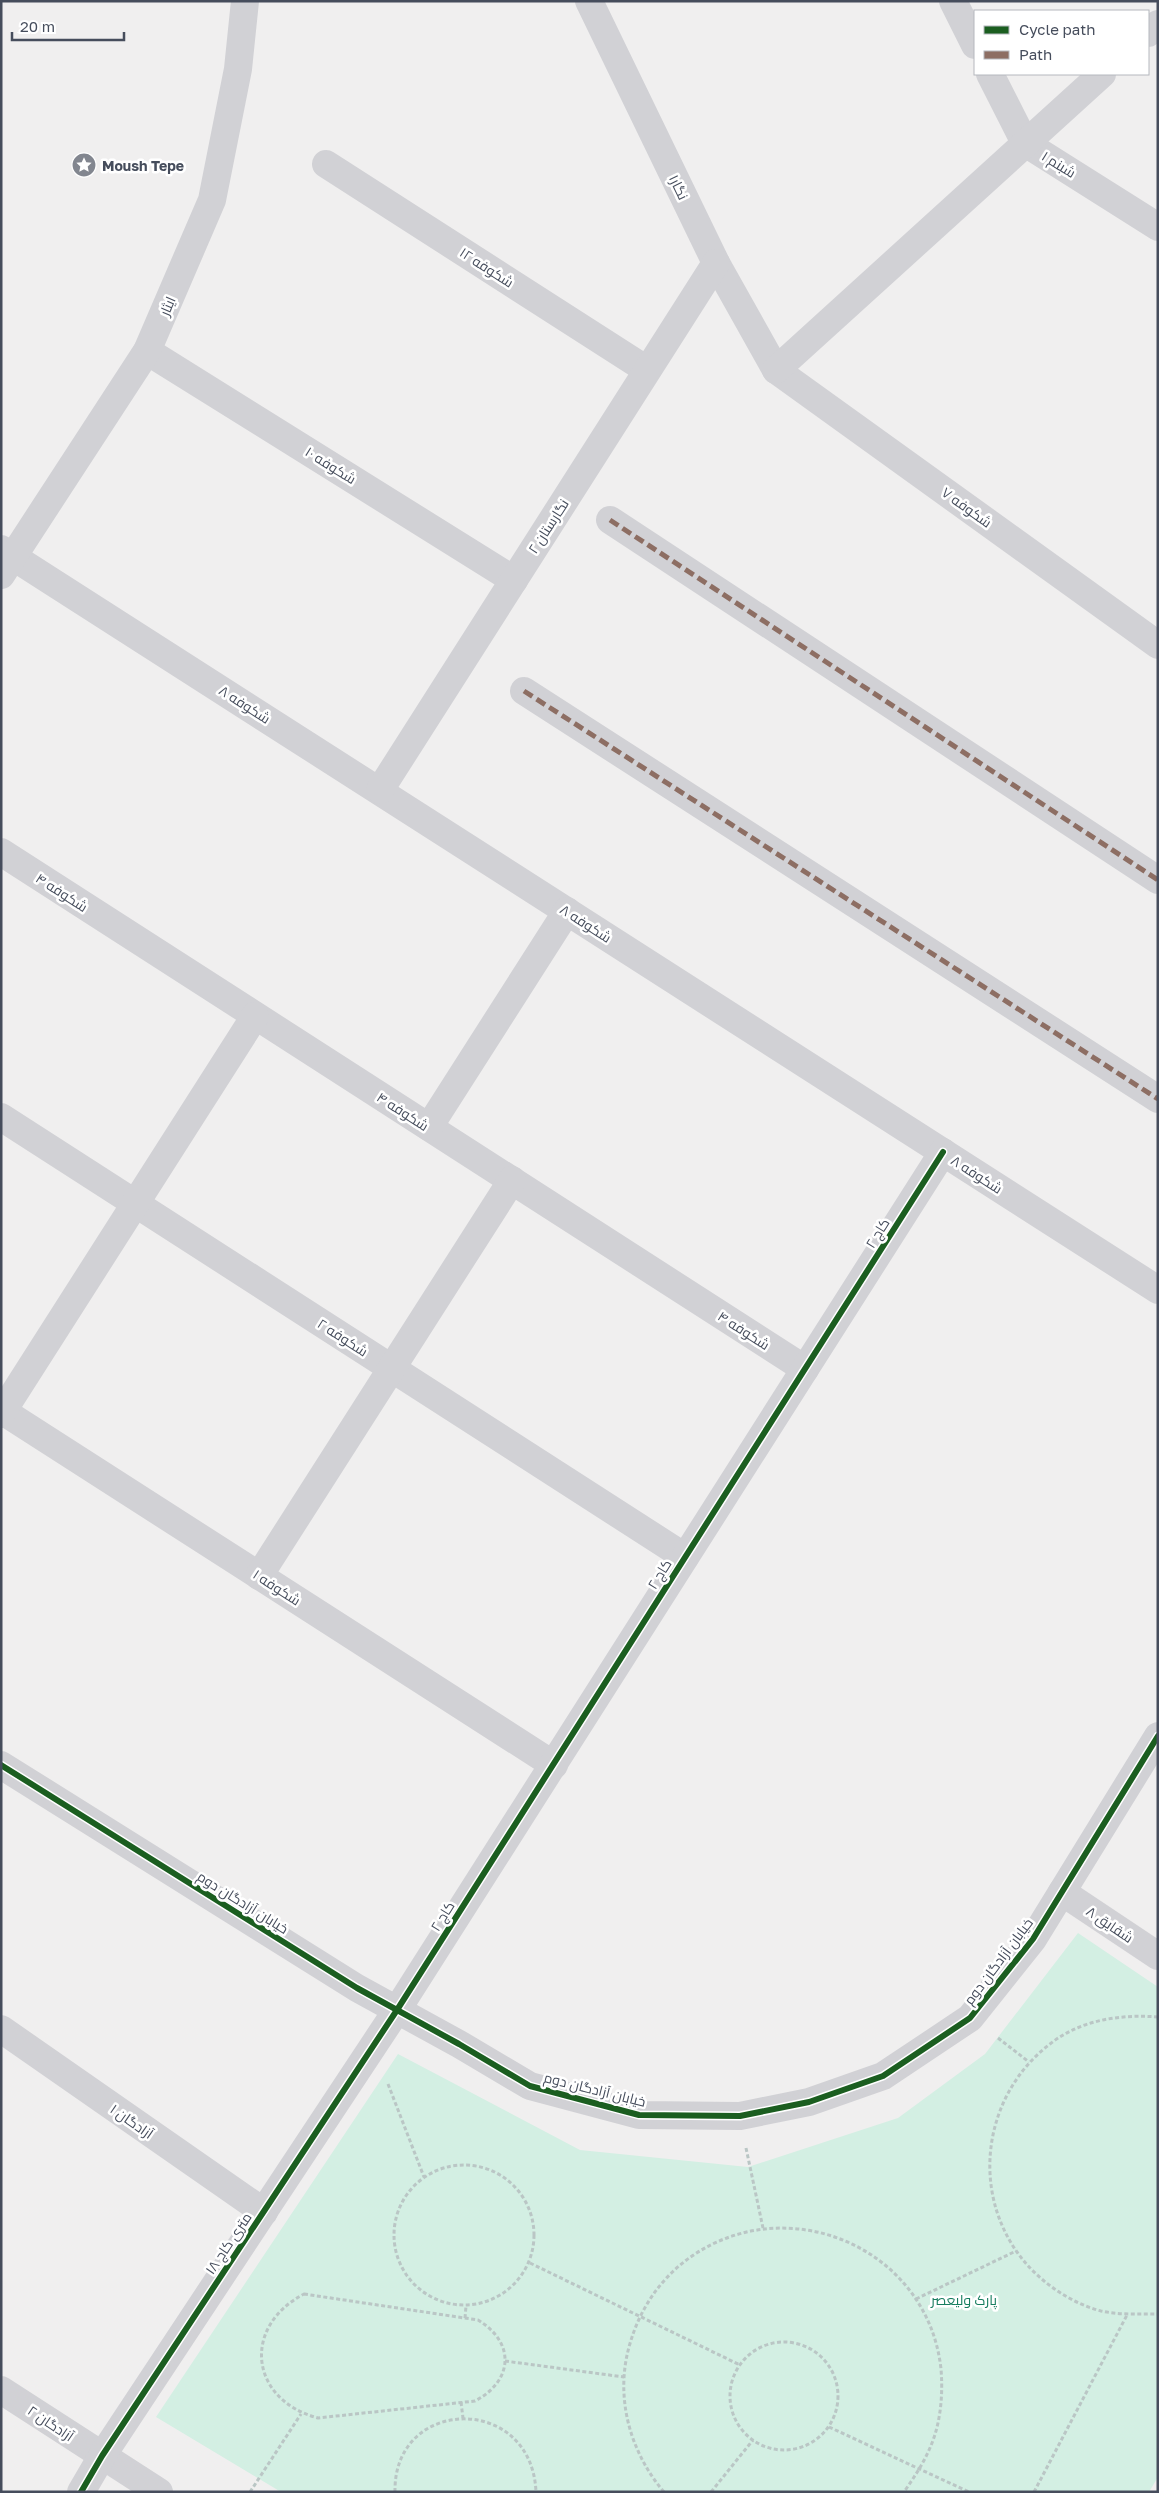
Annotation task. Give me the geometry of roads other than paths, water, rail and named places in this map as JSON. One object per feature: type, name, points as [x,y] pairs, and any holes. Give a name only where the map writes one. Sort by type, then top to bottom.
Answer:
[{"type":"street","name":"ایثار","points":[[6,560],[147,351],[212,200],[238,69],[246,1]]},
{"type":"street","name":"نگار۱","points":[[589,1],[716,263],[776,370]]},
{"type":"street","points":[[953,1],[974,43]]},
{"type":"street","points":[[991,75],[1025,143]]},
{"type":"street","points":[[776,370],[1101,75]]},
{"type":"street","name":"شبنم ۱","points":[[1025,143],[1158,227]]},
{"type":"street","name":"شکوفه ۱۲","points":[[326,164],[647,370]]},
{"type":"street","name":"نگارستان ۲","points":[[380,790],[716,263]]},
{"type":"street","name":"شکوفه ۱۰","points":[[147,351],[514,580]]},
{"type":"street","name":"شکوفه ۷","points":[[776,370],[1158,644]]},
{"type":"street","points":[[610,520],[1158,880]]},
{"type":"street","name":"شکوفه ۸","points":[[6,560],[380,790],[1158,1290]]},
{"type":"street","points":[[524,691],[1158,1099]]},
{"type":"street","name":"شکوفه ۴","points":[[1,852],[805,1369]]},
{"type":"street","points":[[429,1127],[567,911]]},
{"type":"street","points":[[2,1411],[255,1016]]},
{"type":"street","name":"شکوفه ۲","points":[[1,1117],[685,1557]]},
{"type":"street","name":"کاج ۲","points":[[397,2010],[943,1152]]},
{"type":"street","points":[[259,1576],[512,1180]]},
{"type":"street","name":"شکوفه ۱","points":[[2,1411],[554,1765]]},
{"type":"street","name":"خیابان آزادگان دوم","points":[[1,1765],[340,1977],[530,2086],[639,2115],[740,2116],[809,2102],[883,2076],[970,2018],[1033,1939],[1158,1736]]},
{"type":"street","name":"شقایق ۸","points":[[1062,1892],[1158,1956]]},
{"type":"street","name":"۱۸ متری کاج","points":[[81,2492],[102,2456],[397,2010]]},
{"type":"street","name":"آزادگان ۱","points":[[1,2029],[264,2212]]},
{"type":"street","name":"آزادگان ۲","points":[[1,2390],[159,2492]]},
{"type":"place","name":"Moush Tepe","points":[[84,165]]},
{"type":"park label","name":"پارک ولیعصر","points":[[964,2299]]}]
